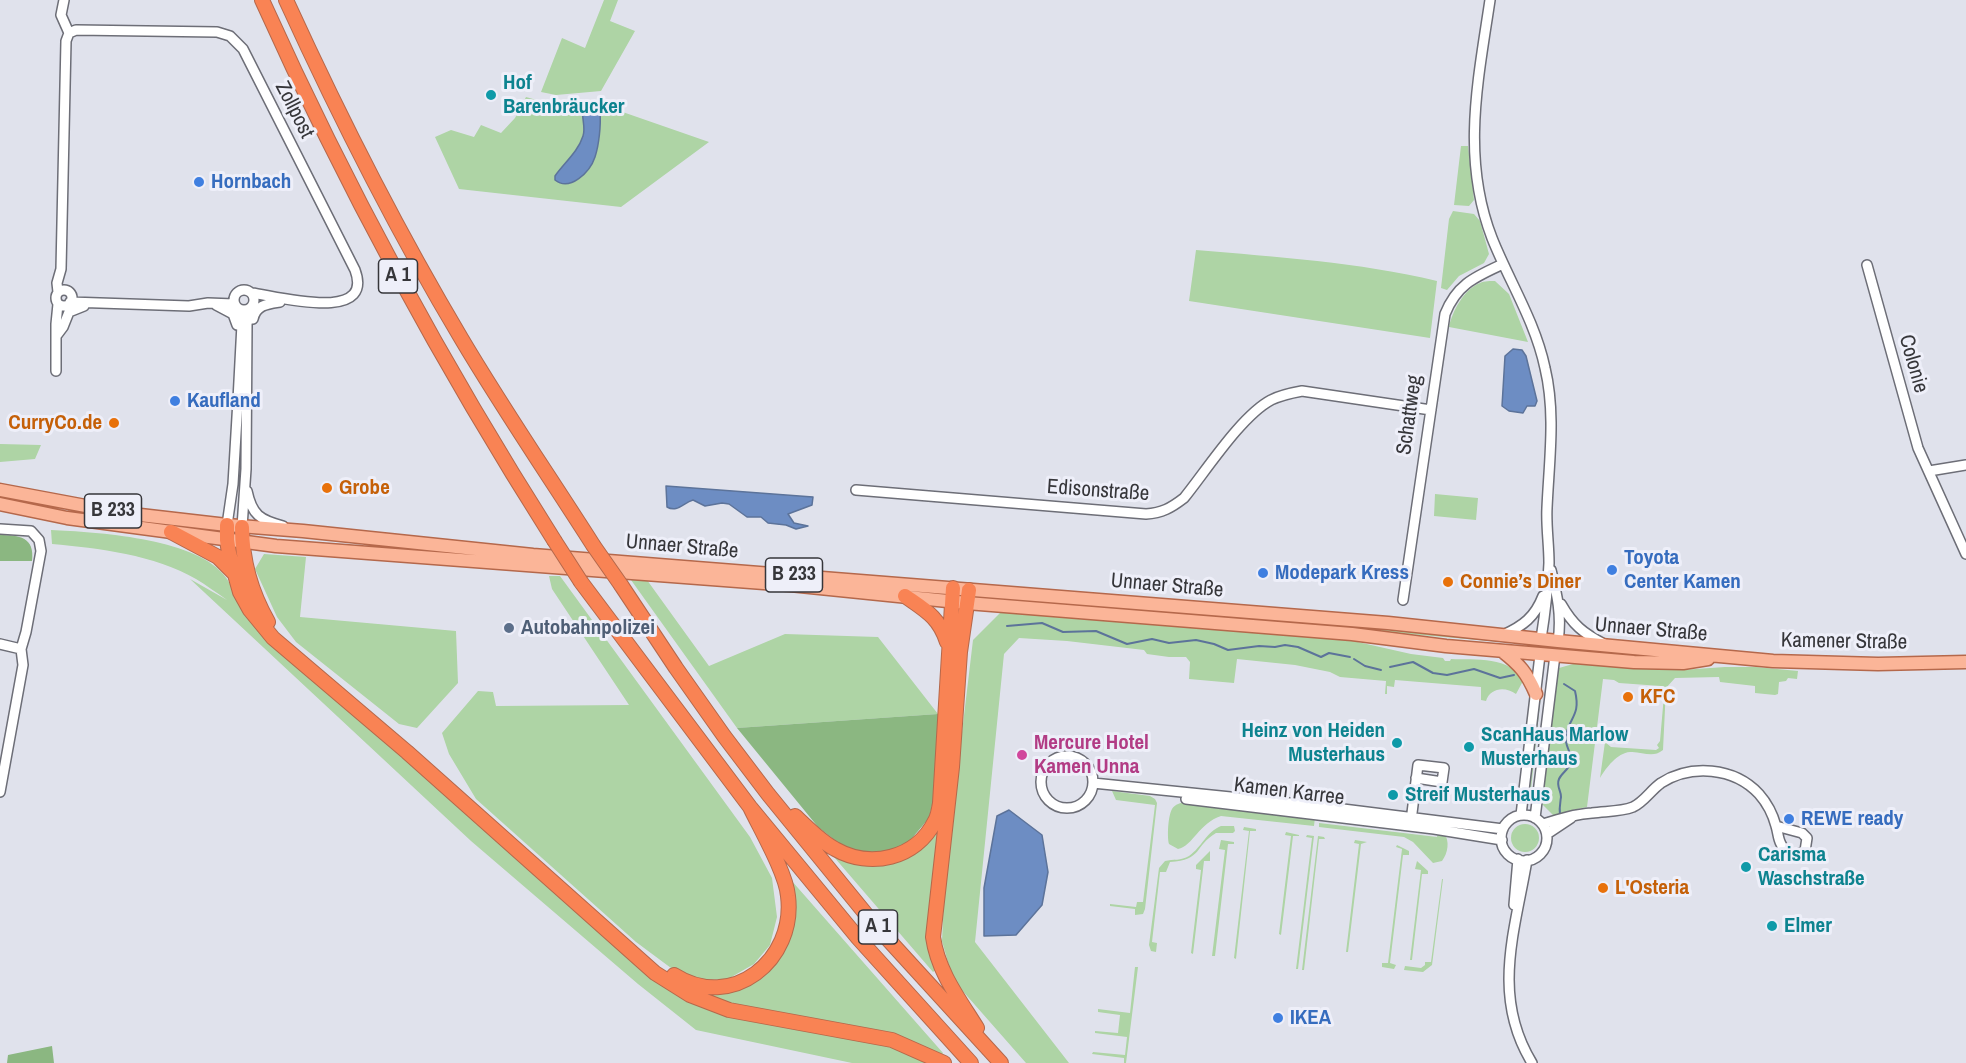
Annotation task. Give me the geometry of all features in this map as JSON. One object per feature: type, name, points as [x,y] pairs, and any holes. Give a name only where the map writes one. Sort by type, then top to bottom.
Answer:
[{"type":"highway","name":"A 1","points":[[262,0],[338,160],[390,262],[439,350],[581,582],[750,807],[858,938],[971,1063]]},
{"type":"highway","name":"A 1","points":[[286,0],[367,168],[416,260],[498,398],[690,688],[768,794],[874,924],[997,1059]]},
{"type":"highway","points":[[242,527],[246,573],[255,598],[268,622],[280,636],[413,746],[484,814],[649,958],[682,980],[698,986],[734,985],[751,977],[767,965],[779,949],[787,931],[790,912],[788,893],[750,807]]},
{"type":"highway","points":[[171,532],[218,557],[233,572]]},
{"type":"highway","points":[[227,532],[233,572],[240,592],[250,610],[273,638],[407,752],[655,973],[690,994],[729,1010],[892,1040],[944,1063]]},
{"type":"highway","points":[[768,794],[834,849],[872,860],[891,858],[906,852],[923,838],[935,821],[940,803],[953,595]]},
{"type":"highway","points":[[905,596],[933,615],[950,649]]},
{"type":"highway","points":[[968,596],[960,652],[952,767],[933,938],[936,956],[948,981],[997,1059]]},
{"type":"main road","name":"Unnaer Straße","points":[[0,490],[227,532],[242,542],[905,596],[953,595]]},
{"type":"main road","name":"Unnaer Straße","points":[[0,504],[67,518],[171,532],[227,532],[242,527],[303,531],[953,595],[1388,623],[1720,657]]},
{"type":"main road","name":"Unnaer Straße","points":[[968,596],[1540,655],[1673,663],[1720,657]]},
{"type":"main road","points":[[1540,655],[1541,639]]},
{"type":"main road","points":[[1556,655],[1558,641]]},
{"type":"main road","points":[[1501,651],[1521,666],[1528,675],[1536,694]]},
{"type":"main road","name":"Kamener Straße","points":[[1720,657],[1825,663],[1966,662]]},
{"type":"street","points":[[56,371],[57,335],[65,298],[61,269],[65,63],[66,41],[69,33],[61,15],[64,0]]},
{"type":"street","points":[[1490,0],[1473,138],[1475,165],[1483,210],[1503,264],[1530,321],[1545,366],[1548,384],[1552,432],[1547,510],[1549,562],[1541,639]]},
{"type":"street","name":"Zollpost","points":[[69,33],[76,30],[218,32],[234,39],[243,49],[357,277],[357,287],[352,296],[342,302],[252,301]]},
{"type":"street","name":"Schattweg","points":[[1403,600],[1443,323],[1449,303],[1455,293],[1472,278],[1503,264]]},
{"type":"street","name":"Colonie","points":[[1867,265],[1918,448],[1966,554]]},
{"type":"street","points":[[65,298],[92,304],[189,306],[208,303],[236,303],[252,301],[245,289],[238,291],[236,303],[242,324],[233,484],[227,532]]},
{"type":"street","name":"Zollpost","points":[[248,342],[257,310],[266,305],[293,300]]},
{"type":"street","name":"Zollpost","points":[[252,301],[280,302]]},
{"type":"street","name":"Zollpost","points":[[242,527],[245,481],[247,324],[252,301]]},
{"type":"street","points":[[208,303],[217,305],[236,318],[240,354]]},
{"type":"street","points":[[57,335],[69,312],[92,304]]},
{"type":"street","name":"Edisonstraße","points":[[856,490],[1134,513],[1160,513],[1173,507],[1184,498],[1254,413],[1285,394],[1302,391],[1431,410]]},
{"type":"street","points":[[1929,471],[1966,465]]},
{"type":"street","name":"Zollpost","points":[[245,481],[249,502],[261,519],[303,531]]},
{"type":"street","points":[[0,529],[31,531],[39,540],[41,551],[21,649],[23,665],[0,792]]},
{"type":"street","points":[[1549,562],[1561,623],[1558,641]]},
{"type":"street","points":[[1501,635],[1521,627],[1532,617],[1546,588]]},
{"type":"street","points":[[1558,599],[1570,620],[1585,634],[1606,645]]},
{"type":"street","points":[[0,644],[21,649]]},
{"type":"street","points":[[1521,815],[1540,655]]},
{"type":"street","points":[[1556,655],[1539,821],[1547,834],[1545,847],[1541,853],[1523,860],[1508,854],[1502,840],[1503,829],[1511,820],[1521,815],[1539,821],[1565,819],[1632,807],[1671,778],[1707,770],[1734,776],[1751,787],[1764,801],[1776,826]]},
{"type":"street","points":[[1068,755],[1079,758],[1088,765],[1093,776],[1093,783],[1091,793],[1083,802],[1066,808],[1050,801],[1043,792],[1041,780],[1044,769],[1052,761],[1068,755]]},
{"type":"street","points":[[1411,822],[1416,778]]},
{"type":"street","name":"Kamen Karree","points":[[1093,783],[1164,792],[1176,798],[1503,829]]},
{"type":"street","points":[[1547,834],[1565,819]]},
{"type":"street","name":"Kamen Karree","points":[[1411,822],[1502,840]]},
{"type":"street","points":[[1523,860],[1513,912],[1515,920],[1509,960],[1508,995],[1516,1028],[1532,1063]]},
{"type":"green space","points":[[604,0],[618,0],[610,21],[635,31],[601,91],[556,95],[541,92],[562,38],[585,48]]},
{"type":"green space","points":[[526,97],[547,103],[591,101],[709,142],[621,207],[459,189],[435,137],[451,130],[474,137],[481,125],[501,133],[515,118]]},
{"type":"green space","points":[[1461,146],[1468,146],[1474,200],[1469,206],[1454,205]]},
{"type":"green space","points":[[1453,211],[1474,214],[1480,221],[1489,254],[1484,263],[1459,276],[1447,290],[1441,288],[1449,219]]},
{"type":"green space","points":[[1196,250],[1347,265],[1437,281],[1430,338],[1189,301]]},
{"type":"green space","points":[[1495,281],[1509,294],[1528,342],[1449,327],[1456,308],[1469,290],[1482,282]]},
{"type":"green space","points":[[0,444],[41,445],[35,459],[0,462]]},
{"type":"green space","points":[[1435,494],[1478,498],[1476,520],[1434,516]]},
{"type":"green space","points":[[51,530],[143,539],[190,552],[209,562],[227,579],[247,618],[650,975],[700,1006],[770,1023],[891,1047],[929,1063],[852,1063],[696,1030],[638,984],[471,841],[190,579],[227,600],[196,579],[145,558],[52,544]]},
{"type":"green space","points":[[0,535],[19,537],[28,542],[31,547],[32,561],[0,561]]},
{"type":"green space","points":[[264,554],[306,557],[300,617],[456,631],[458,683],[417,728],[399,724],[296,642],[277,617],[255,569]]},
{"type":"green space","points":[[549,576],[560,576],[750,837],[772,878],[777,917],[770,945],[754,964],[728,979],[700,980],[671,968],[636,942],[476,799],[449,754],[442,733],[478,691],[493,692],[496,706],[629,705],[552,589]]},
{"type":"green space","points":[[631,580],[647,580],[709,666],[785,634],[878,637],[938,714],[737,728]]},
{"type":"green space","points":[[1002,611],[1340,638],[1411,654],[1443,658],[1445,661],[1451,659],[1481,660],[1501,663],[1510,667],[1523,681],[1516,694],[1503,689],[1498,690],[1491,693],[1486,701],[1481,700],[1481,687],[1395,680],[1394,687],[1387,686],[1387,694],[1385,694],[1386,681],[1340,677],[1330,672],[1295,665],[1237,659],[1234,683],[1189,679],[1190,662],[1186,657],[1169,657],[1147,654],[1144,650],[1067,641],[1019,638],[1004,654],[975,942],[1069,1063],[1026,1063],[953,980],[942,941],[945,875],[973,640]]},
{"type":"green space","points":[[1361,627],[1526,641],[1525,644],[1362,630]]},
{"type":"green space","points":[[1580,662],[1681,670],[1756,667],[1798,671],[1797,679],[1788,678],[1786,681],[1779,682],[1778,694],[1775,695],[1755,693],[1755,686],[1720,682],[1719,677],[1675,678],[1666,688],[1663,750],[1655,754],[1625,753],[1612,762],[1600,778],[1605,742],[1611,747],[1656,750],[1659,748],[1657,745],[1660,741],[1664,695],[1661,686],[1619,683],[1603,679],[1587,807],[1555,817],[1540,802],[1550,741],[1557,674],[1559,668]]},
{"type":"green space","points":[[1541,666],[1544,666],[1530,799],[1527,799]]},
{"type":"green space","points":[[938,714],[938,781],[929,818],[908,843],[878,855],[846,849],[818,827],[737,728]]},
{"type":"green space","points":[[1112,791],[1150,796],[1157,803],[1143,914],[1135,915],[1135,909],[1110,906],[1110,904],[1136,907],[1137,902],[1143,902],[1155,805],[1116,800]]},
{"type":"green space","points":[[1185,802],[1315,817],[1314,826],[1221,816],[1213,819],[1188,844],[1178,849],[1169,844],[1169,821],[1173,807]]},
{"type":"green space","points":[[1319,823],[1437,837],[1438,832],[1444,833],[1448,843],[1447,851],[1442,861],[1433,863],[1413,842],[1404,837],[1319,827]]},
{"type":"green space","points":[[1525,824],[1535,828],[1539,838],[1535,848],[1525,852],[1515,848],[1511,838],[1515,828]]},
{"type":"green space","points":[[938,826],[937,969],[933,972],[834,857],[836,855],[869,863],[894,863],[916,852]]},
{"type":"green space","points":[[1221,826],[1234,826],[1235,831],[1216,833],[1193,855],[1181,861],[1170,862],[1166,872],[1160,872],[1152,942],[1157,943],[1156,952],[1151,951],[1149,945],[1159,868],[1165,861],[1189,856]]},
{"type":"green space","points":[[1244,827],[1256,829],[1256,831],[1250,831],[1236,959],[1234,958],[1249,831],[1243,830]]},
{"type":"green space","points":[[1286,832],[1299,836],[1293,836],[1281,935],[1279,934],[1291,836],[1285,835]]},
{"type":"green space","points":[[1307,835],[1314,836],[1298,969],[1296,969],[1312,838],[1306,837]]},
{"type":"green space","points":[[1318,836],[1325,839],[1319,839],[1304,970],[1302,970]]},
{"type":"green space","points":[[1221,840],[1234,842],[1234,844],[1228,844],[1215,956],[1212,956],[1225,850],[1219,849]]},
{"type":"green space","points":[[1355,840],[1367,842],[1361,844],[1348,952],[1346,952],[1359,844],[1354,843]]},
{"type":"green space","points":[[1397,845],[1409,851],[1409,855],[1403,855],[1390,963],[1396,965],[1394,969],[1382,967],[1382,963],[1388,963],[1402,849],[1396,847]]},
{"type":"green space","points":[[1210,851],[1210,861],[1204,861],[1193,954],[1191,953],[1201,870],[1196,869],[1196,865]]},
{"type":"green space","points":[[1417,861],[1428,871],[1428,874],[1422,874],[1412,960],[1410,960],[1421,870],[1415,869]]},
{"type":"green space","points":[[1442,879],[1432,965],[1423,972],[1404,970],[1405,966],[1421,968],[1425,962],[1431,962]]},
{"type":"green space","points":[[791,880],[943,1053],[941,1056],[734,1005],[708,996],[708,992],[735,990],[782,950]]},
{"type":"green space","points":[[1135,967],[1138,967],[1126,1063],[1124,1063],[1124,1058],[1092,1054],[1093,1052],[1125,1055],[1127,1037],[1095,1033],[1095,1031],[1118,1033],[1120,1015],[1098,1012],[1098,1009],[1130,1013]]},
{"type":"green space","points":[[52,1046],[54,1063],[7,1063],[8,1055]]},
{"type":"water","points":[[588,105],[595,105],[600,113],[598,147],[595,157],[589,169],[579,179],[567,184],[561,183],[555,180],[555,176],[581,142],[584,131],[583,111]]},
{"type":"water","points":[[1513,349],[1522,350],[1526,356],[1537,401],[1535,406],[1527,406],[1523,413],[1509,411],[1502,406],[1505,356]]},
{"type":"water","points":[[666,486],[813,497],[812,505],[788,514],[794,523],[808,526],[796,529],[786,525],[768,523],[761,517],[747,517],[729,504],[722,503],[705,506],[693,500],[671,509],[667,507]]},
{"type":"water","points":[[1009,810],[1042,835],[1048,872],[1042,905],[1016,935],[984,936],[984,888],[997,816]]},
{"type":"waterway","points":[[1007,626],[1042,623],[1063,632],[1096,631],[1127,644],[1152,639],[1169,643],[1196,640],[1228,650],[1285,645],[1298,647],[1321,657],[1329,653],[1350,657]]},
{"type":"waterway","points":[[1354,659],[1365,666],[1381,670]]},
{"type":"waterway","points":[[1390,667],[1413,662],[1433,673],[1447,675],[1474,669],[1500,678],[1514,675]]},
{"type":"waterway","points":[[1560,816],[1561,797],[1558,781],[1571,762],[1566,739],[1567,730],[1577,706],[1575,691],[1564,684]]},
{"type":"place","name":"Hof Barenbräucker","points":[[491,95]]},
{"type":"place","name":"Hornbach","points":[[199,182]]},
{"type":"place","name":"Kaufland","points":[[175,401]]},
{"type":"place","name":"CurryCo.de","points":[[114,423]]},
{"type":"place","name":"Grobe","points":[[327,488]]},
{"type":"place","name":"Toyota Center Kamen","points":[[1612,570]]},
{"type":"place","name":"Modepark Kress","points":[[1263,573]]},
{"type":"place","name":"Connie’s Diner","points":[[1448,582]]},
{"type":"place","name":"Autobahnpolizei","points":[[509,628]]},
{"type":"place","name":"KFC","points":[[1628,697]]},
{"type":"place","name":"Heinz von Heiden Musterhaus","points":[[1397,743]]},
{"type":"place","name":"ScanHaus Marlow Musterhaus","points":[[1469,747]]},
{"type":"place","name":"Mercure Hotel Kamen Unna","points":[[1022,755]]},
{"type":"place","name":"Streif Musterhaus","points":[[1393,795]]},
{"type":"place","name":"REWE ready","points":[[1789,819]]},
{"type":"place","name":"Carisma Waschstraße","points":[[1746,867]]},
{"type":"place","name":"L'Osteria","points":[[1603,888]]},
{"type":"place","name":"Elmer","points":[[1772,926]]},
{"type":"place","name":"IKEA","points":[[1278,1018]]}]
